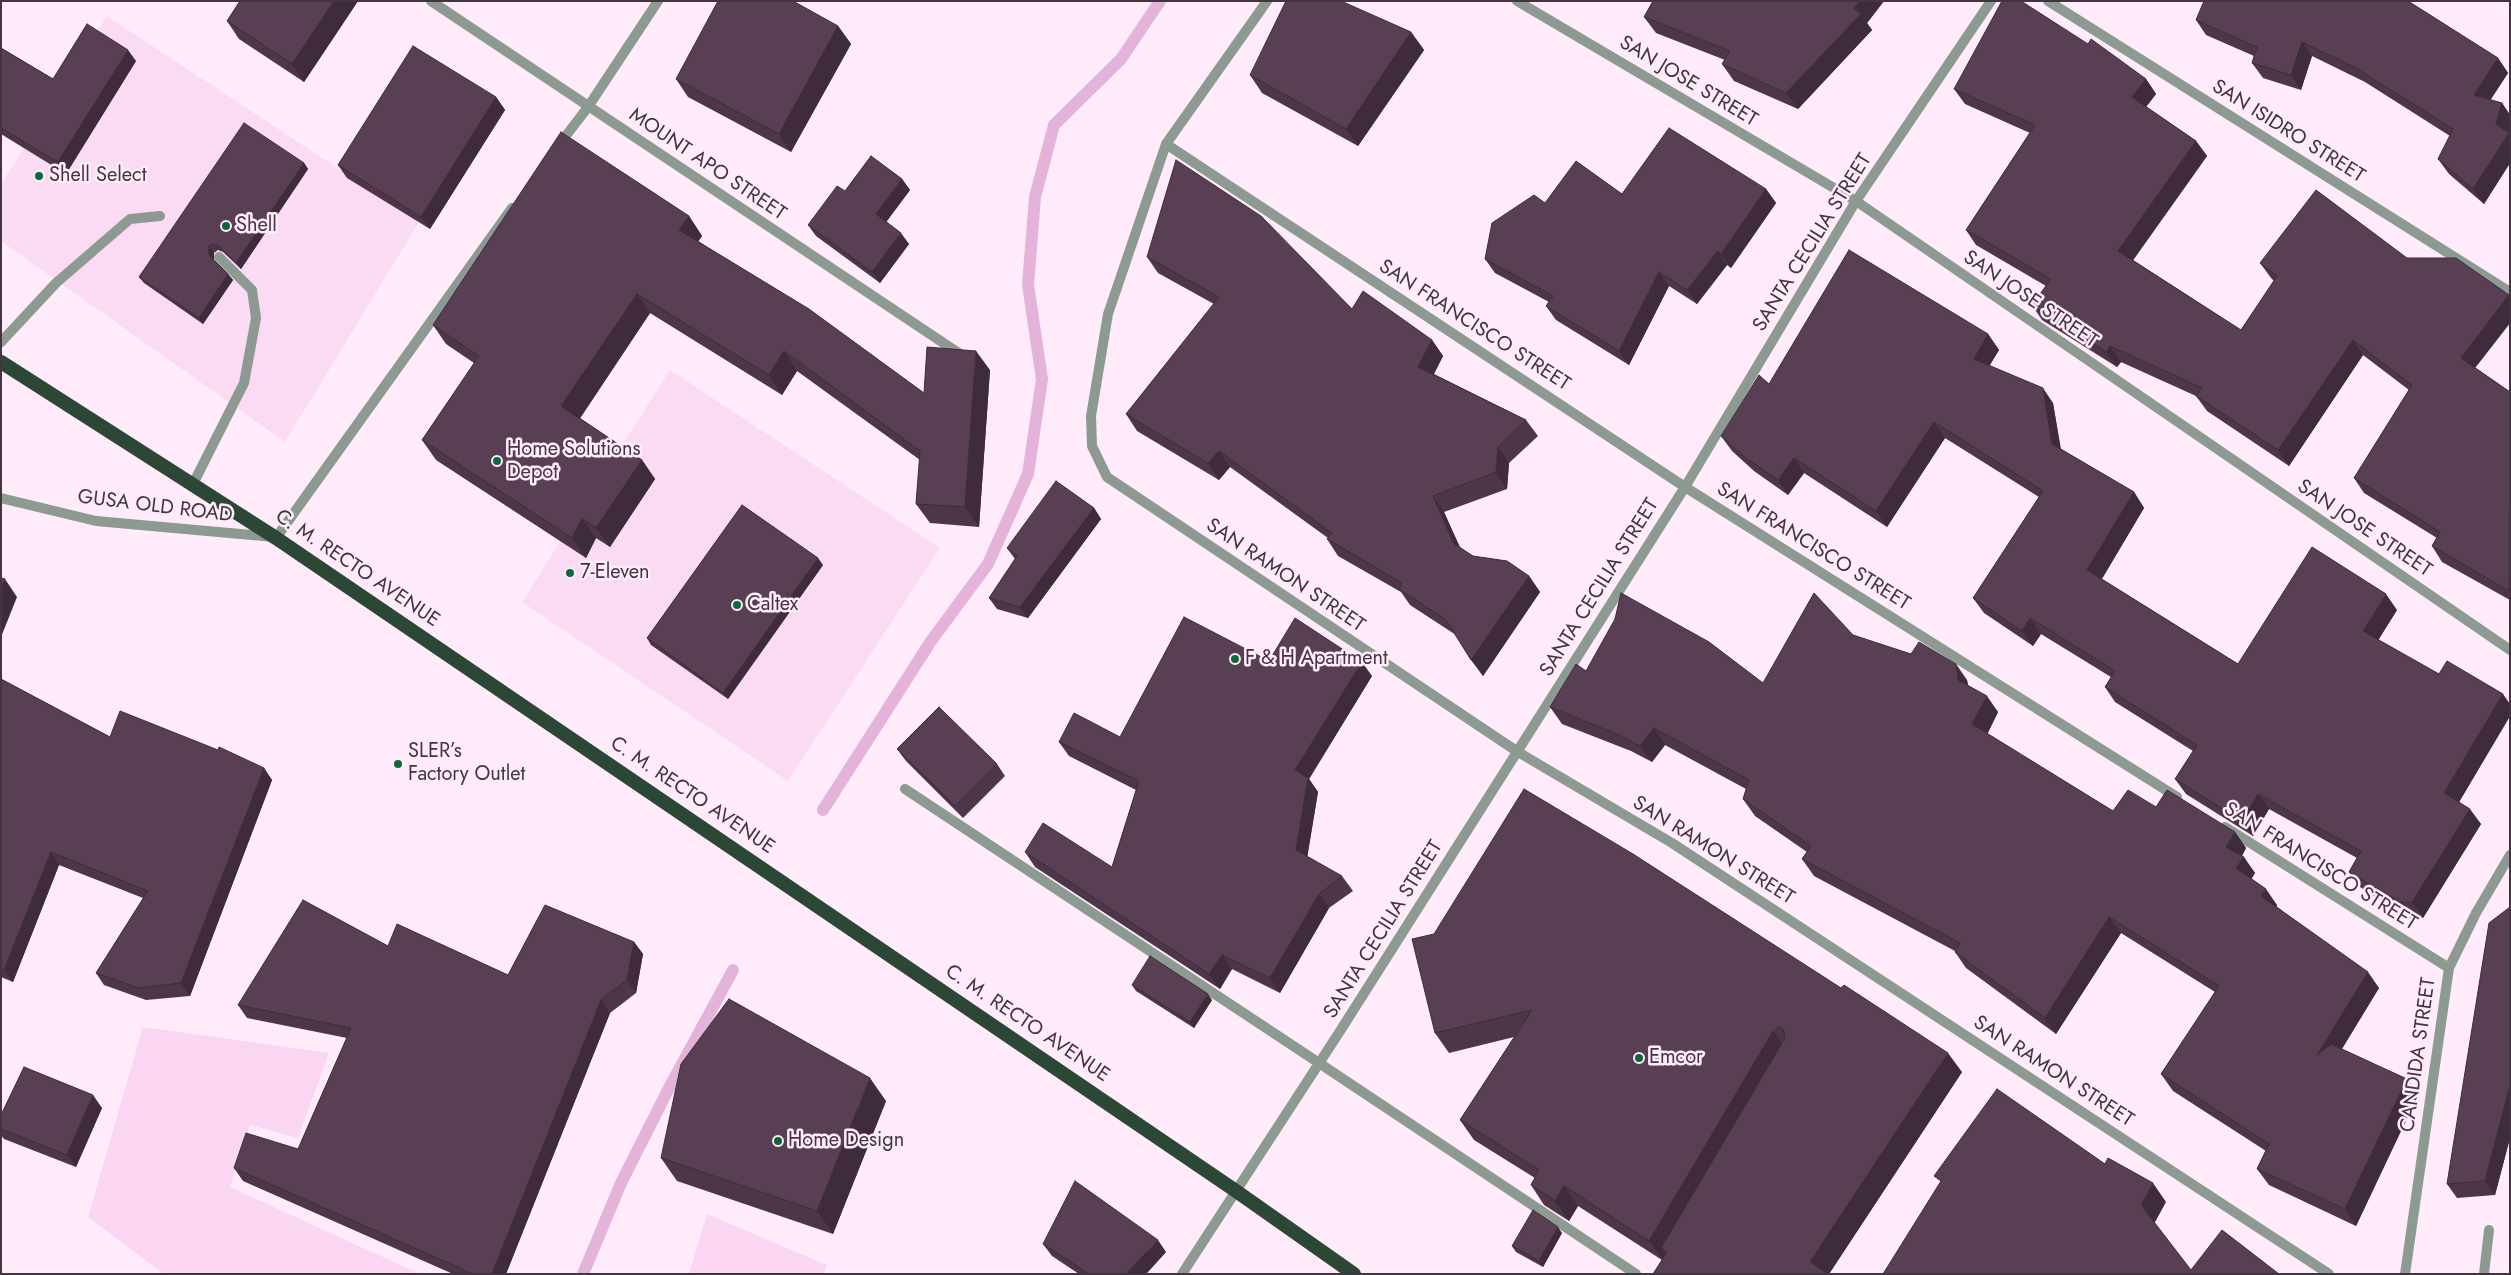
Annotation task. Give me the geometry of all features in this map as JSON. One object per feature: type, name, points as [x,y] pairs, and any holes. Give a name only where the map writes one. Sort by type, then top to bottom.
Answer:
[{"type":"highway","name":"C. M. RECTO AVENUE","points":[[1,362],[276,538],[1236,1191],[1354,1274]]},
{"type":"street","name":"MOUNT APO STREET","points":[[431,1],[964,357]]},
{"type":"street","points":[[553,153],[588,107],[658,1]]},
{"type":"street","points":[[1166,144],[1267,1]]},
{"type":"street","name":"SAN JOSE STREET","points":[[1516,1],[1856,202],[2510,650]]},
{"type":"street","name":"SANTA CECILIA STREET","points":[[1182,1274],[1518,752],[1685,486],[1856,202],[1991,1]]},
{"type":"street","name":"SAN ISIDRO STREET","points":[[2048,1],[2510,292]]},
{"type":"street","name":"SAN RAMON STREET","points":[[1166,144],[1108,314],[1091,416],[1092,446],[1107,476],[1137,498],[1518,752],[1672,843],[2329,1274]]},
{"type":"street","name":"SAN FRANCISCO STREET","points":[[1166,144],[1685,486],[2188,804]]},
{"type":"street","points":[[276,538],[519,198]]},
{"type":"street","points":[[1,342],[56,282],[130,219],[160,216]]},
{"type":"street","points":[[193,484],[244,384],[256,318],[252,290],[219,257]]},
{"type":"street","name":"GUSA OLD ROAD","points":[[1,498],[96,521],[276,538]]},
{"type":"street","points":[[905,789],[1636,1274]]},
{"type":"street","name":"SAN FRANCISCO STREET","points":[[2214,820],[2449,968]]},
{"type":"street","name":"CANDIDA STREET","points":[[2405,1274],[2449,968],[2476,912],[2510,855]]},
{"type":"street","points":[[2484,1274],[2489,1230]]},
{"type":"shaded area","points":[[107,16],[419,222],[285,442],[1,241],[1,184]]},
{"type":"shaded area","points":[[670,370],[940,548],[788,781],[522,602]]},
{"type":"shaded area","points":[[143,1027],[329,1053],[298,1138],[250,1125],[230,1187],[420,1274],[164,1274],[88,1217]]},
{"type":"shaded area","points":[[707,1214],[827,1265],[824,1274],[689,1274]]},
{"type":"building","points":[[240,1],[334,1],[292,64],[227,21]]},
{"type":"building","points":[[718,1],[793,1],[838,26],[779,134],[676,79]]},
{"type":"building","points":[[1286,1],[1341,1],[1411,32],[1346,129],[1250,75]]},
{"type":"building","points":[[1653,1],[1860,1],[1854,8],[1861,14],[1786,93],[1722,64],[1730,51],[1644,17]]},
{"type":"building","points":[[2002,1],[2021,1],[2088,44],[2091,39],[2146,79],[2132,97],[2196,141],[2118,251],[2241,330],[2277,276],[2260,263],[2316,190],[2407,258],[2456,258],[2509,295],[2461,358],[2510,392],[2509,591],[2432,546],[2440,532],[2354,478],[2412,385],[2353,340],[2278,450],[2196,396],[2202,388],[2110,346],[2106,352],[2032,305],[2051,279],[1966,230],[2035,125],[1954,89]]},
{"type":"building","points":[[2204,1],[2408,1],[2498,58],[2474,95],[2502,103],[2496,124],[2509,133],[2473,189],[2438,159],[2453,129],[2354,67],[2302,42],[2291,75],[2252,63],[2257,47],[2196,20]]},
{"type":"building","points":[[87,24],[128,50],[58,162],[1,128],[1,48],[53,79]]},
{"type":"building","points":[[413,46],[496,97],[421,217],[338,165]]},
{"type":"building","name":"Shell","points":[[244,123],[304,163],[236,263],[219,246],[213,244],[209,246],[209,255],[228,274],[199,318],[139,277]]},
{"type":"building","points":[[1669,128],[1766,189],[1721,254],[1718,251],[1687,290],[1659,272],[1619,351],[1546,306],[1553,296],[1485,259],[1492,223],[1534,195],[1545,203],[1576,161],[1622,194]]},
{"type":"building","points":[[561,132],[689,216],[679,230],[809,309],[924,393],[927,347],[976,351],[965,507],[916,504],[920,451],[784,351],[769,375],[637,294],[561,406],[642,460],[596,528],[582,518],[572,538],[422,440],[479,356],[433,325]]},
{"type":"building","points":[[871,156],[902,179],[876,214],[901,233],[872,272],[808,225],[837,186],[845,191]]},
{"type":"building","points":[[1176,160],[1261,216],[1352,309],[1363,291],[1432,340],[1418,367],[1526,420],[1498,447],[1496,472],[1433,496],[1454,544],[1473,556],[1507,561],[1529,576],[1471,660],[1446,620],[1399,589],[1402,583],[1327,539],[1332,533],[1219,451],[1208,463],[1126,414],[1219,297],[1147,257]]},
{"type":"building","points":[[1849,250],[1988,334],[1974,359],[2043,388],[2052,444],[2134,492],[2087,570],[2238,664],[2312,547],[2386,594],[2363,631],[2439,674],[2447,661],[2503,694],[2444,793],[2470,809],[2412,902],[2400,902],[2349,872],[2361,851],[2258,794],[2242,821],[2175,779],[2197,745],[2105,687],[2115,671],[2030,618],[2022,631],[1973,598],[2043,491],[1934,422],[1876,511],[1794,458],[1778,480],[1743,456],[1721,436],[1759,375],[1769,384]]},
{"type":"building","points":[[1056,481],[1094,508],[1020,607],[989,598],[1017,556],[1007,548]]},
{"type":"building","name":"Caltex","points":[[742,505],[818,558],[723,693],[647,638]]},
{"type":"building","points":[[1,578],[5,579],[1,588]]},
{"type":"building","points":[[1621,593],[1709,642],[1763,683],[1814,593],[1853,635],[1911,654],[1919,642],[1956,664],[1958,680],[1987,696],[1972,724],[2113,811],[2128,790],[2156,807],[2167,790],[2235,832],[2226,847],[2244,857],[2236,868],[2266,889],[2261,896],[2368,972],[2317,1055],[2331,1044],[2407,1079],[2345,1209],[2257,1169],[2269,1144],[2161,1074],[2219,986],[2109,917],[2045,1018],[1955,952],[1960,943],[1802,859],[1811,846],[1743,799],[1749,780],[1654,728],[1640,746],[1619,735],[1550,707],[1576,664],[1586,671],[1615,619]]},
{"type":"building","points":[[1184,617],[1269,661],[1295,618],[1362,662],[1295,770],[1308,778],[1296,850],[1342,876],[1319,894],[1270,978],[1222,955],[1209,974],[1025,852],[1043,823],[1112,867],[1139,781],[1059,742],[1074,713],[1120,737]]},
{"type":"building","points":[[1,679],[110,737],[120,711],[218,750],[219,747],[264,768],[181,983],[138,988],[96,973],[148,891],[51,852],[4,970],[1,969]]},
{"type":"building","points":[[939,707],[997,764],[955,806],[897,749]]},
{"type":"building","points":[[1524,789],[1633,854],[1841,988],[1844,985],[1948,1053],[1810,1262],[1828,1274],[1653,1274],[1667,1252],[1661,1248],[1785,1038],[1783,1029],[1779,1027],[1773,1031],[1649,1241],[1564,1186],[1555,1201],[1531,1185],[1539,1170],[1460,1120],[1532,1010],[1435,1033],[1412,939],[1434,934]]},
{"type":"building","points":[[303,900],[388,946],[397,924],[508,975],[545,905],[634,942],[627,980],[601,1000],[492,1274],[473,1274],[234,1168],[246,1133],[298,1149],[351,1028],[238,1005]]},
{"type":"building","points":[[2510,907],[2510,1085],[2485,1181],[2447,1184],[2489,923]]},
{"type":"building","points":[[1150,956],[1208,994],[1190,1022],[1132,985]]},
{"type":"building","name":"Home Design","points":[[729,999],[870,1078],[817,1211],[661,1158],[681,1064]]},
{"type":"building","points":[[24,1067],[93,1095],[67,1155],[1,1129],[1,1115]]},
{"type":"building","points":[[1997,1089],[2105,1164],[2108,1158],[2153,1183],[2141,1205],[2191,1270],[2222,1230],[2279,1274],[1883,1274],[1941,1181],[1934,1176]]},
{"type":"building","points":[[1075,1181],[1158,1240],[1126,1274],[1089,1274],[1043,1244]]},
{"type":"building","points":[[1533,1210],[1558,1227],[1539,1261],[1512,1246]]},
{"type":"waterway","points":[[823,810],[931,641],[988,564],[1028,474],[1042,379],[1028,285],[1035,197],[1054,125],[1121,59],[1160,1]]},
{"type":"waterway","points":[[583,1274],[621,1183],[670,1086],[733,970]]},
{"type":"place","name":"Shell Select","points":[[39,176]]},
{"type":"place","name":"Shell","points":[[226,226]]},
{"type":"place","name":"Home Solutions Depot","points":[[497,461]]},
{"type":"place","name":"7-Eleven","points":[[570,573]]},
{"type":"place","name":"Caltex","points":[[737,605]]},
{"type":"place","name":"F & H Apartment","points":[[1235,659]]},
{"type":"place","name":"SLER’s Factory Outlet","points":[[398,764]]},
{"type":"place","name":"Emcor","points":[[1639,1058]]},
{"type":"place","name":"Home Design","points":[[778,1141]]}]
